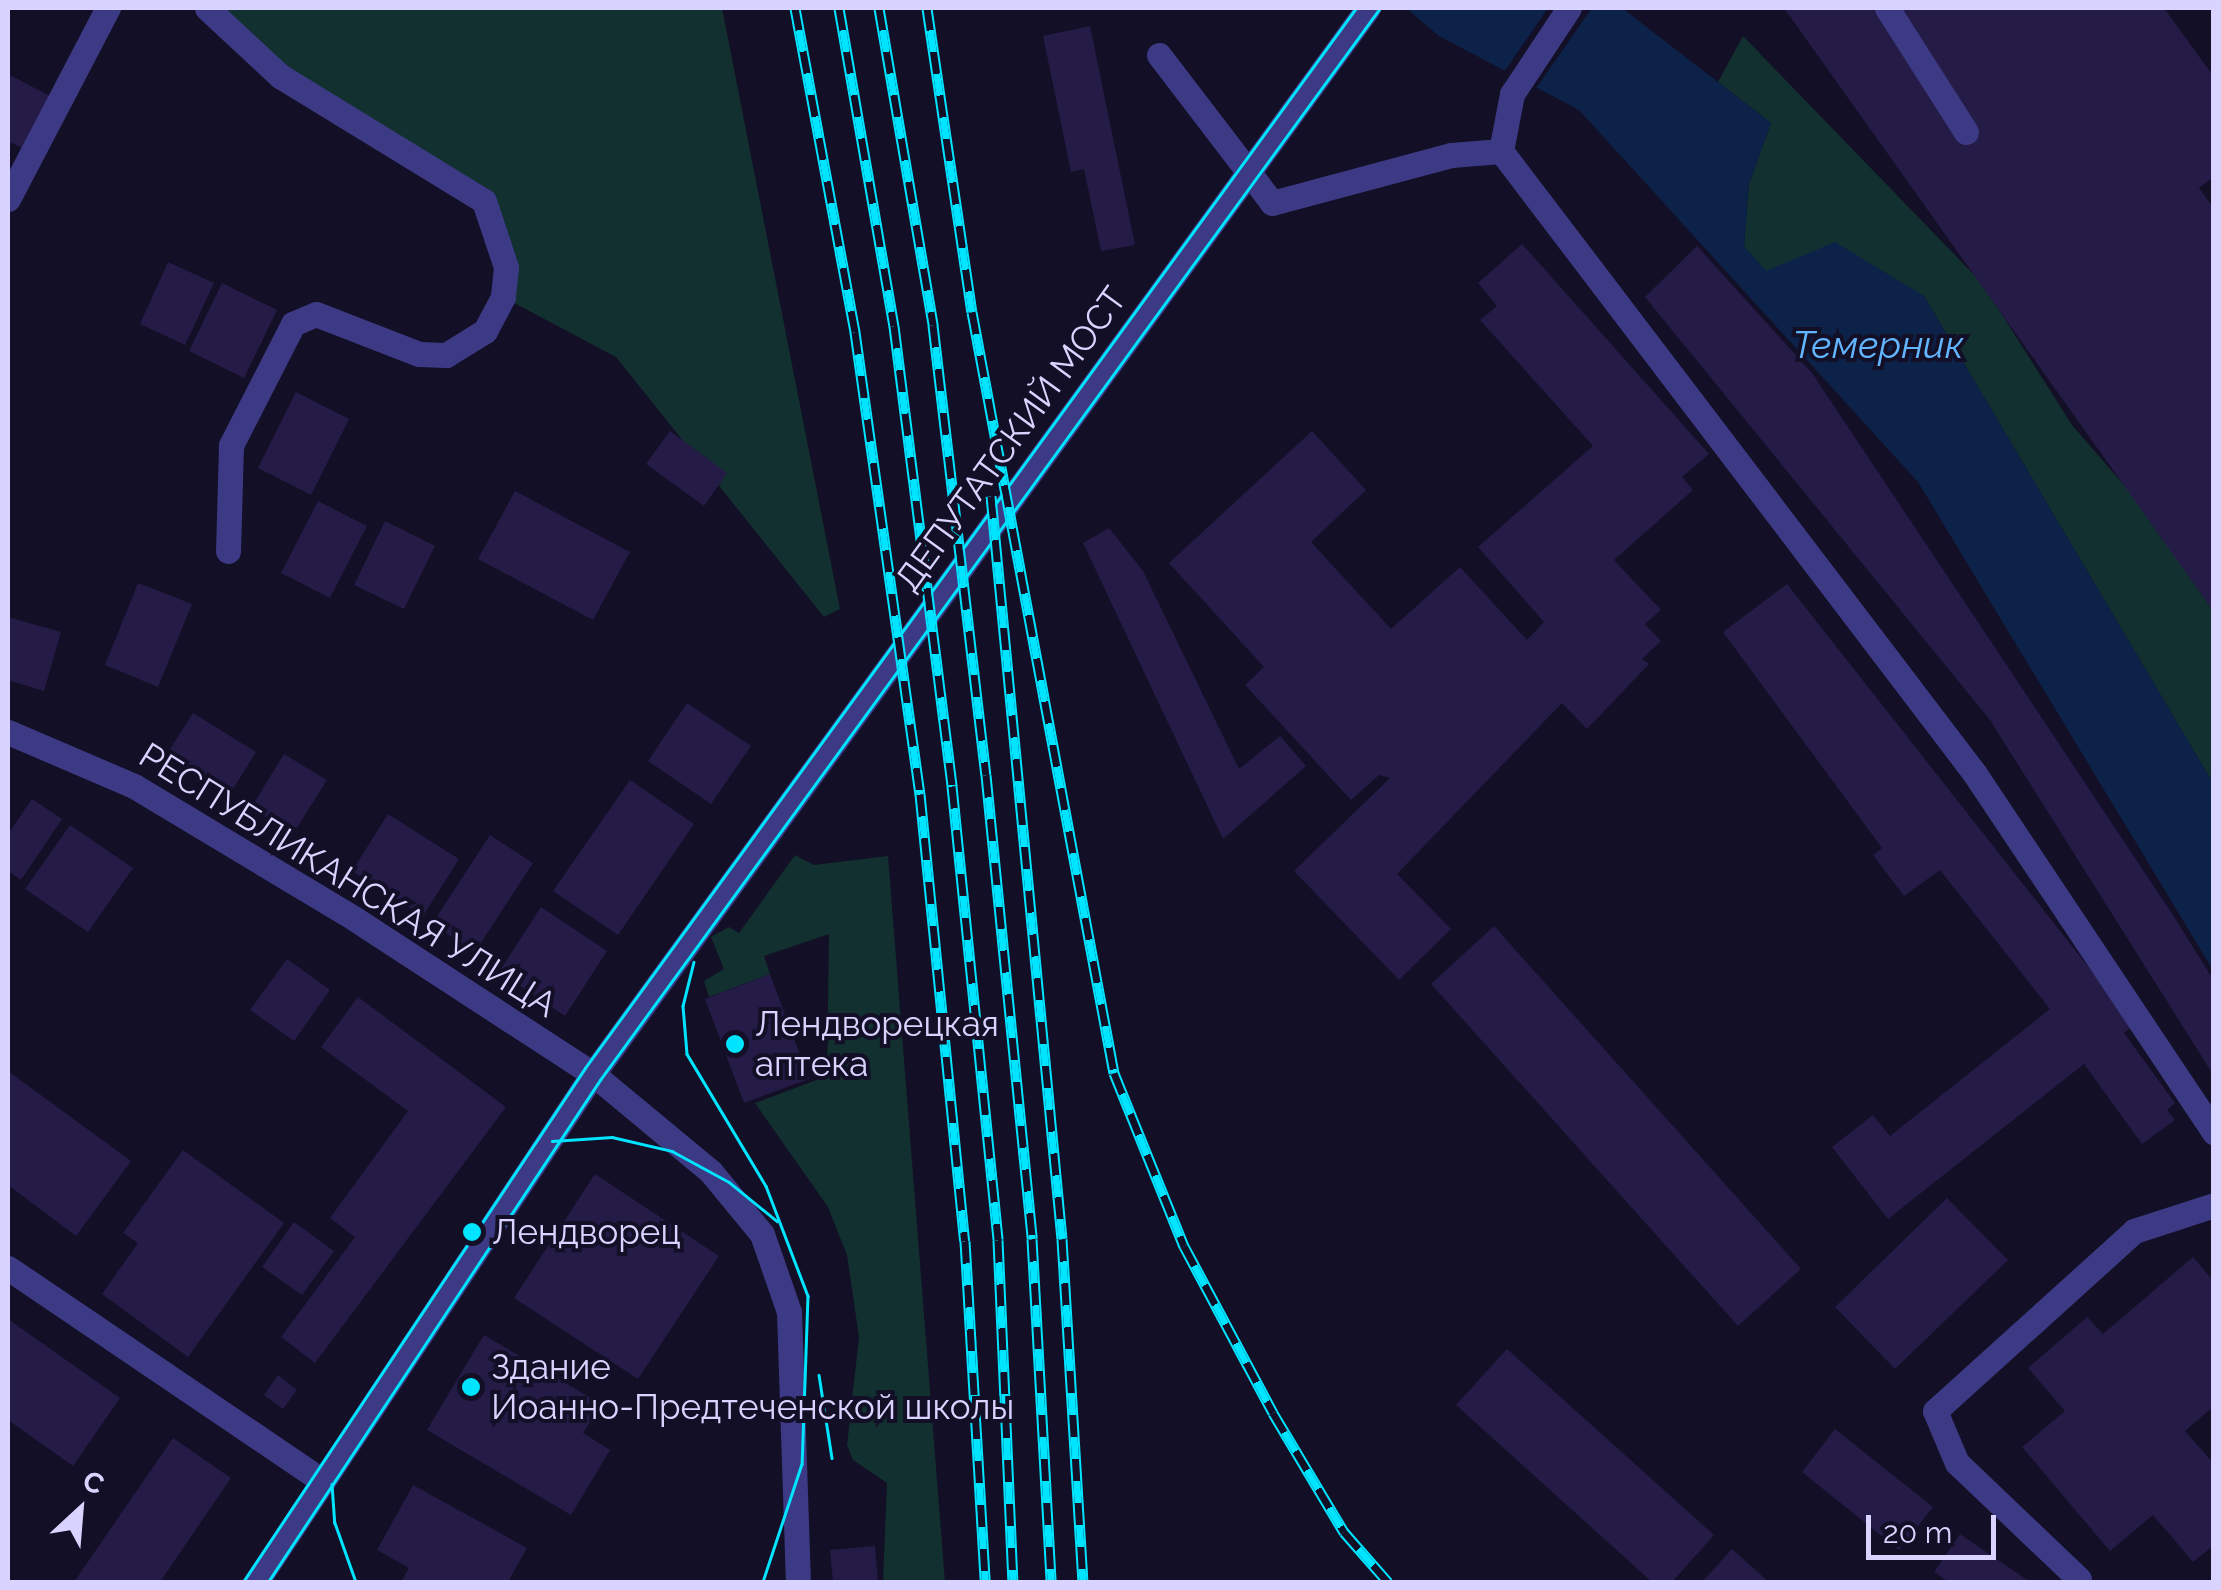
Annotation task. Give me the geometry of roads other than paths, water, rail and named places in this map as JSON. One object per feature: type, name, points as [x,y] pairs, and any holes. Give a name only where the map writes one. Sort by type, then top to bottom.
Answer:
[{"type":"street","points":[[8,199],[108,8]]},
{"type":"street","points":[[207,8],[280,76],[484,200],[500,232],[503,298],[484,331],[446,354],[419,354],[316,314],[293,324],[231,445],[228,551]]},
{"type":"street","name":"ДЕПУТАТСКИЙ МОСТ","points":[[256,1582],[593,1074],[1368,8]]},
{"type":"street","points":[[1569,8],[1512,94],[1501,152],[1975,774],[2214,1133]]},
{"type":"street","points":[[1887,8],[1966,132]]},
{"type":"street","points":[[1159,55],[1272,203],[1451,155],[1501,152]]},
{"type":"street","name":"РЕСПУБЛИКАНСКАЯ УЛИЦА","points":[[8,732],[134,786],[234,844],[593,1074],[711,1172],[778,1266],[789,1312],[798,1582]]},
{"type":"street","points":[[2079,1579],[1956,1462],[1935,1411],[2134,1231],[2214,1206]]},
{"type":"street","points":[[8,1268],[323,1482]]},
{"type":"water","name":"Темерник","points":[[1406,8],[1622,8],[1771,123],[1749,184],[1744,246],[1766,271],[1835,242],[1924,296],[2213,783],[2213,970],[1918,482],[1579,110],[1439,36]]},
{"type":"tram line","points":[[243,1582],[585,1068],[1356,8]]},
{"type":"tram line","points":[[268,1582],[600,1080],[1380,8]]},
{"type":"tram line","points":[[694,962],[683,1006],[687,1054],[766,1186],[808,1296],[802,1464],[763,1582]]},
{"type":"tram line","points":[[552,1141],[612,1137],[672,1151],[729,1182],[777,1221]]},
{"type":"tram line","points":[[819,1375],[832,1458]]},
{"type":"tram line","points":[[332,1484],[335,1523],[356,1582]]},
{"type":"railway","points":[[795,8],[855,332],[920,794],[965,1241],[985,1582]]},
{"type":"railway","points":[[839,8],[894,326],[952,786],[998,1240],[1013,1582]]},
{"type":"railway","points":[[879,8],[933,325],[986,775],[1032,1239],[1051,1582]]},
{"type":"railway","points":[[927,8],[972,312],[1114,1073],[1184,1246],[1273,1413],[1344,1532],[1388,1582]]},
{"type":"railway","points":[[991,496],[1062,1239],[1083,1582]]},
{"type":"place","name":"Лендворецкая аптека","points":[[735,1044]]},
{"type":"place","name":"Лендворец","points":[[472,1232]]},
{"type":"place","name":"Здание Иоанно-Предтеченской школы","points":[[471,1387]]}]
